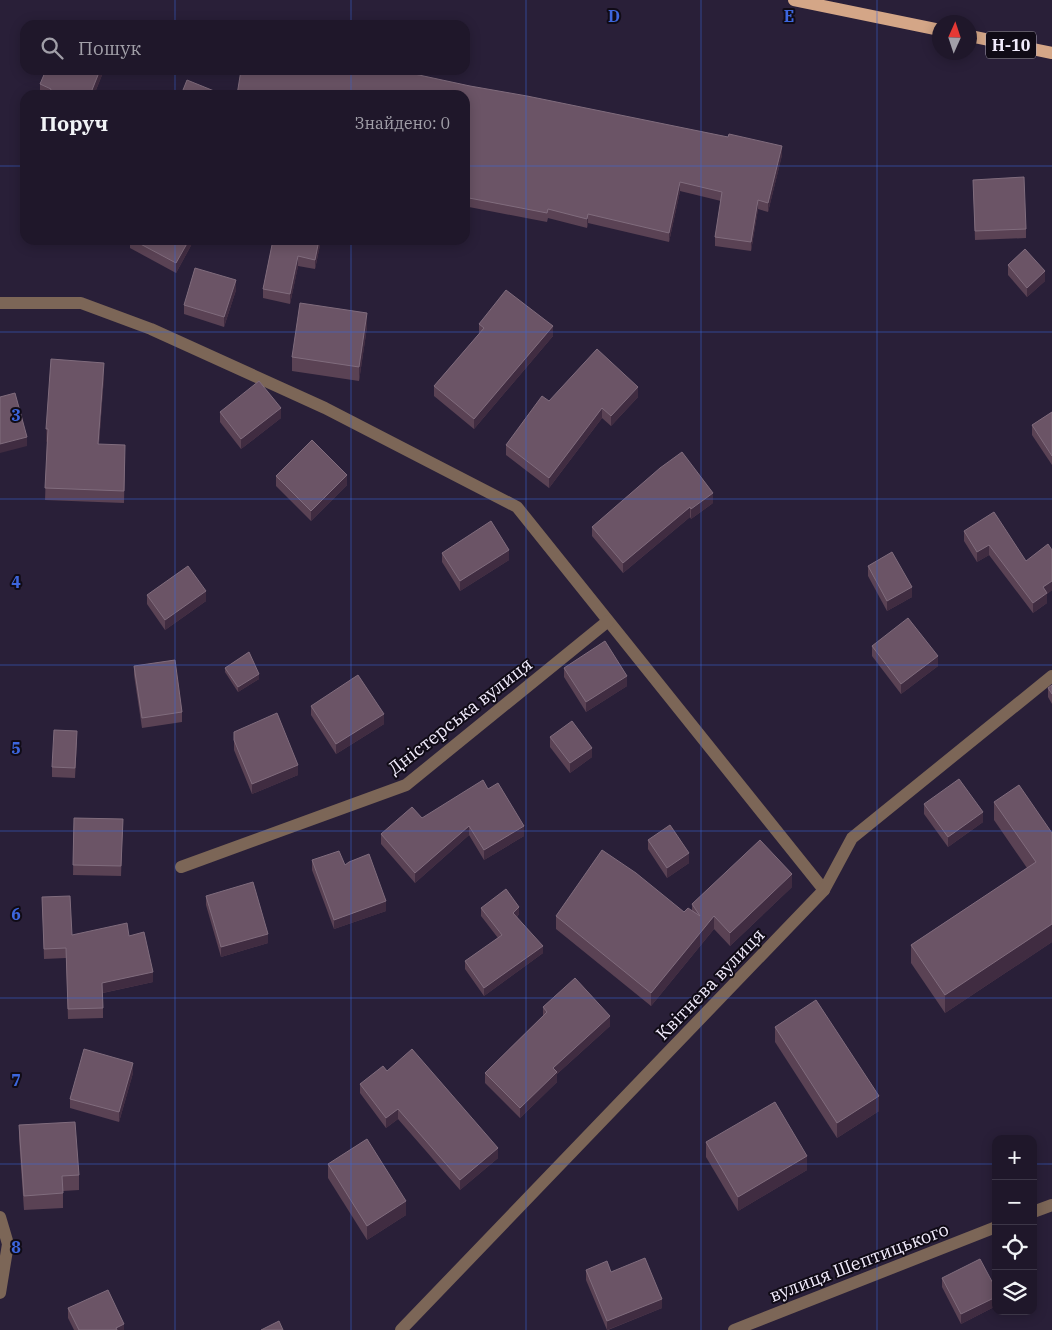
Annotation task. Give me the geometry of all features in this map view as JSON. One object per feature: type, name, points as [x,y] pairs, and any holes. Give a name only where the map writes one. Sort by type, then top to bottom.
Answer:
[{"type":"main road","points":[[794,0],[932,28]]},
{"type":"main road","name":"Н-10","points":[[977,37],[1052,53]]},
{"type":"street","points":[[0,303],[81,303],[151,329],[325,408],[517,507],[824,890]]},
{"type":"street","name":"Дністерська вулиця","points":[[181,868],[406,785],[608,621]]},
{"type":"street","name":"Квітнева вулиця","points":[[401,1330],[824,890],[852,838],[1052,676]]},
{"type":"street","points":[[1037,1211],[1052,1205]]},
{"type":"street","points":[[0,1217],[8,1244],[0,1293]]},
{"type":"street","name":"вулиця Шептицького","points":[[734,1330],[992,1229]]},
{"type":"building","points":[[44,75],[98,75],[92,90],[51,90],[40,84]]},
{"type":"building","points":[[240,75],[419,75],[728,137],[729,134],[782,146],[768,203],[758,200],[751,242],[715,237],[722,192],[680,182],[669,233],[588,214],[587,219],[548,209],[547,213],[470,198],[470,90],[238,90]]},
{"type":"building","points":[[187,80],[212,90],[183,90]]},
{"type":"building","points":[[1024,177],[1026,229],[975,231],[973,180]]},
{"type":"building","points":[[142,245],[186,245],[176,263]]},
{"type":"building","points":[[272,245],[318,245],[315,260],[298,256],[290,294],[263,289]]},
{"type":"building","points":[[1025,249],[1045,271],[1027,288],[1008,265]]},
{"type":"building","points":[[195,268],[236,280],[224,317],[184,305]]},
{"type":"building","points":[[506,290],[553,326],[474,419],[434,386],[484,328],[479,324]]},
{"type":"building","points":[[300,303],[367,313],[359,367],[292,357]]},
{"type":"building","points":[[597,349],[638,387],[611,416],[602,408],[549,478],[506,445],[542,396],[549,401]]},
{"type":"building","points":[[51,359],[104,363],[98,444],[125,445],[124,491],[45,488],[48,429],[46,429]]},
{"type":"building","points":[[259,381],[281,408],[241,439],[220,412]]},
{"type":"building","points":[[15,393],[27,437],[0,444],[0,397]]},
{"type":"building","points":[[1052,412],[1052,456],[1032,425]]},
{"type":"building","points":[[312,440],[347,475],[311,511],[276,476]]},
{"type":"building","points":[[682,452],[713,493],[691,509],[690,507],[623,563],[592,527],[660,468]]},
{"type":"building","points":[[994,512],[1026,561],[1048,544],[1052,550],[1052,581],[1043,587],[1047,593],[1033,603],[989,545],[977,552],[964,531]]},
{"type":"building","points":[[491,521],[509,550],[460,581],[442,553]]},
{"type":"building","points":[[892,552],[912,587],[887,601],[868,566]]},
{"type":"building","points":[[188,566],[206,591],[165,620],[147,595]]},
{"type":"building","points":[[908,618],[938,656],[901,684],[872,646]]},
{"type":"building","points":[[605,641],[627,676],[586,702],[564,668]]},
{"type":"building","points":[[249,652],[259,674],[238,687],[225,668]]},
{"type":"building","points":[[175,660],[182,712],[142,718],[134,666]]},
{"type":"building","points":[[358,675],[384,714],[336,744],[311,706]]},
{"type":"building","points":[[1052,685],[1052,694],[1048,688]]},
{"type":"building","points":[[277,713],[298,765],[252,784],[234,740],[234,732]]},
{"type":"building","points":[[572,721],[592,748],[570,763],[550,737]]},
{"type":"building","points":[[54,730],[77,731],[75,768],[52,767]]},
{"type":"building","points":[[959,779],[983,812],[948,837],[924,804]]},
{"type":"building","points":[[483,780],[488,789],[498,783],[524,826],[484,850],[469,826],[415,873],[381,834],[412,807],[422,818]]},
{"type":"building","points":[[1019,785],[1052,833],[1052,924],[945,995],[911,945],[1036,862],[994,802]]},
{"type":"building","points":[[74,818],[123,819],[121,866],[73,865]]},
{"type":"building","points":[[670,825],[689,853],[667,868],[648,840]]},
{"type":"building","points":[[760,840],[792,874],[730,933],[714,916],[651,993],[556,916],[602,850],[636,873],[684,912],[688,908],[700,916],[692,904]]},
{"type":"building","points":[[339,851],[345,865],[369,854],[386,901],[334,920],[312,860]]},
{"type":"building","points":[[253,882],[268,934],[221,947],[206,896]]},
{"type":"building","points":[[506,889],[519,907],[513,913],[543,946],[484,988],[465,961],[502,935],[481,908]]},
{"type":"building","points":[[70,896],[72,935],[127,923],[129,936],[144,932],[153,972],[102,983],[103,1008],[68,1009],[66,948],[44,949],[42,897]]},
{"type":"building","points":[[575,978],[610,1016],[553,1068],[557,1072],[520,1108],[485,1073],[547,1012],[543,1007]]},
{"type":"building","points":[[816,1000],[879,1096],[837,1123],[775,1027]]},
{"type":"building","points":[[84,1049],[133,1063],[119,1112],[70,1099]]},
{"type":"building","points":[[412,1049],[498,1148],[460,1180],[398,1109],[386,1118],[360,1084],[383,1066],[387,1071]]},
{"type":"building","points":[[775,1102],[807,1156],[738,1197],[706,1142]]},
{"type":"building","points":[[75,1122],[79,1175],[62,1176],[63,1193],[24,1196],[19,1125]]},
{"type":"building","points":[[367,1139],[406,1201],[367,1226],[328,1164]]},
{"type":"building","points":[[645,1258],[662,1299],[607,1321],[586,1270],[607,1261],[611,1272]]},
{"type":"building","points":[[980,1259],[992,1282],[992,1299],[961,1314],[942,1278]]},
{"type":"building","points":[[108,1290],[124,1324],[116,1328],[117,1330],[79,1330],[68,1308]]},
{"type":"building","points":[[279,1321],[283,1330],[261,1330]]}]
